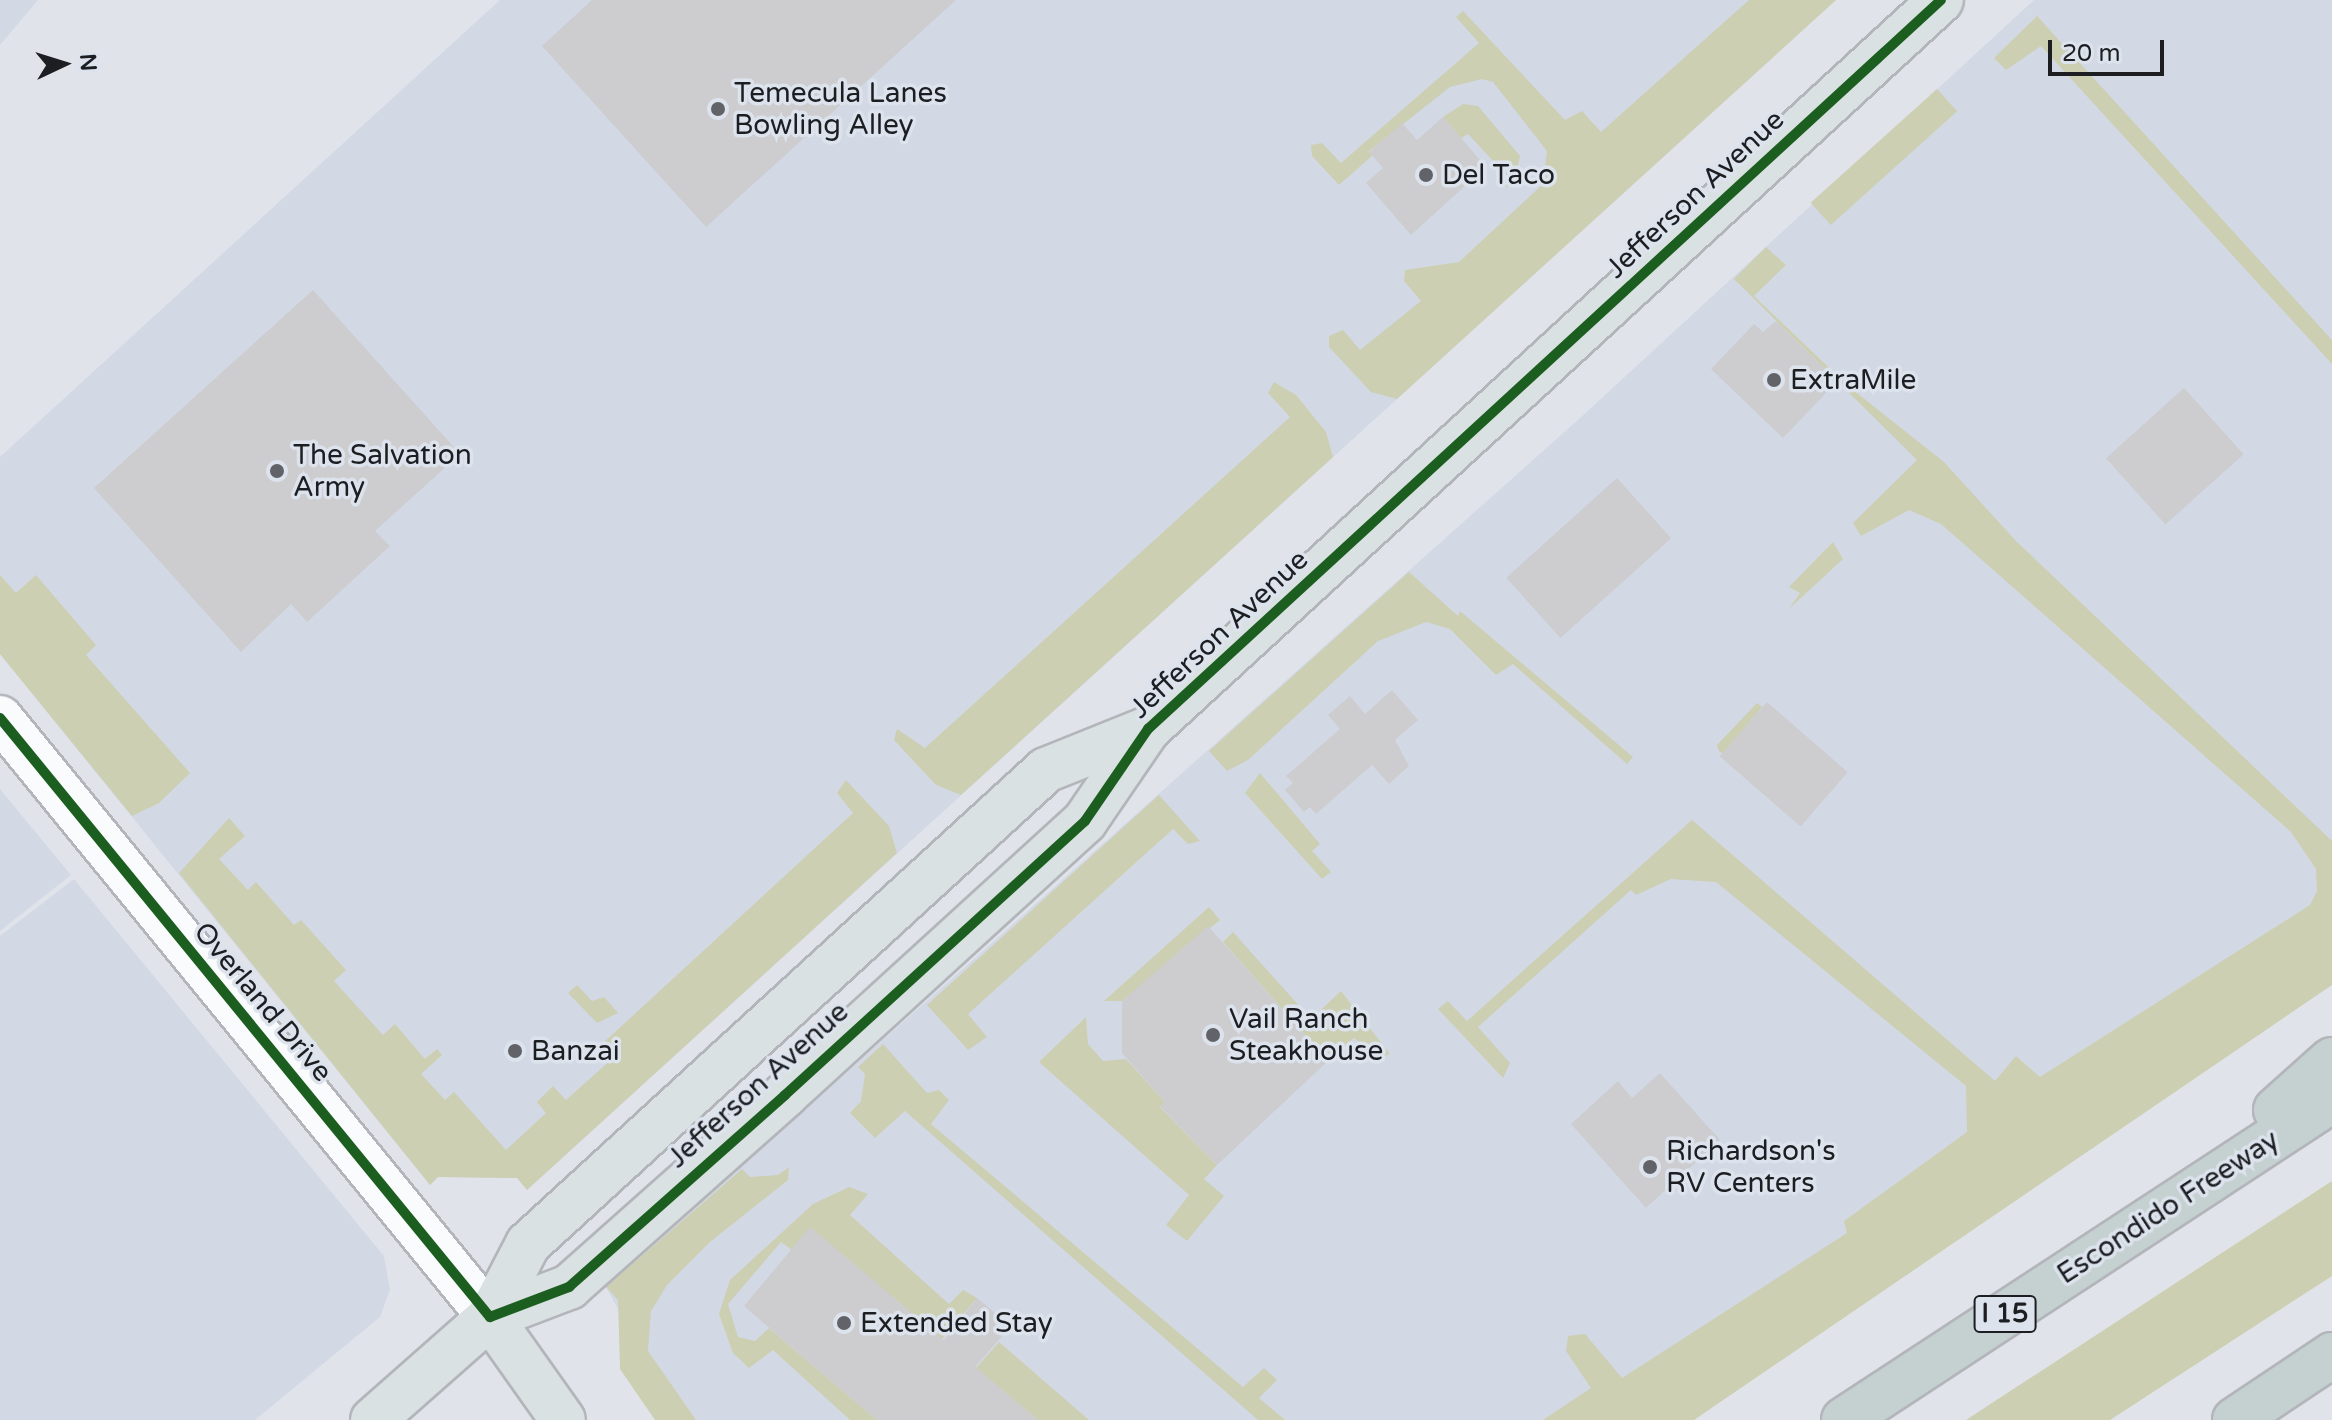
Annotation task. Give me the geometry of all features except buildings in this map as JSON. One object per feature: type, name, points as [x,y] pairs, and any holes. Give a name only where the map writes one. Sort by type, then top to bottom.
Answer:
[{"type":"highway","points":[[2167,1208],[2332,1060]]},
{"type":"highway","name":"Escondido Freeway","points":[[1844,1420],[2332,1100]]},
{"type":"highway","points":[[2235,1420],[2313,1375],[2332,1355]]},
{"type":"main road","name":"Jefferson Avenue","points":[[373,1420],[490,1317],[569,1287],[785,1095],[1085,821],[1148,729],[1941,0]]},
{"type":"main road","name":"Jefferson Avenue","points":[[490,1317],[528,1244],[1035,780],[1148,729]]},
{"type":"main road","name":"Overland Drive","points":[[490,1317],[563,1420]]},
{"type":"street","name":"Overland Drive","points":[[0,718],[490,1317]]},
{"type":"shaded area","points":[[0,0],[38,0],[0,45]]},
{"type":"shaded area","points":[[500,0],[1836,0],[527,1190],[517,1178],[438,1177],[430,1185],[0,654],[0,457]]},
{"type":"shaded area","points":[[2034,0],[2332,0],[2332,921],[1574,1420],[679,1420],[606,1287],[1580,418]]},
{"type":"shaded area","points":[[0,789],[71,875],[0,931]]},
{"type":"shaded area","points":[[74,879],[384,1256],[390,1290],[380,1317],[255,1420],[0,1420],[0,936]]},
{"type":"green space","points":[[1749,0],[1836,0],[1397,399],[1371,392],[1329,347],[1329,336],[1343,330],[1360,350],[1421,301],[1404,281],[1405,270],[1459,262],[1543,184],[1547,151],[1493,82],[1482,79],[1450,87],[1369,151],[1372,156],[1339,185],[1312,156],[1311,145],[1322,143],[1341,163],[1479,43],[1456,17],[1463,11],[1565,120],[1582,111],[1601,132]]},
{"type":"green space","points":[[2037,16],[2332,340],[2332,364],[2041,46],[2006,70],[1994,58]]},
{"type":"green space","points":[[1937,89],[1957,111],[1831,225],[1811,203]]},
{"type":"green space","points":[[1463,104],[1478,106],[1520,156],[1515,179],[1506,188],[1508,177],[1468,134],[1461,138],[1443,117]]},
{"type":"green space","points":[[1766,247],[1786,265],[1754,296],[1848,386],[1944,462],[2016,541],[2332,841],[2332,985],[1694,1420],[1543,1420],[1591,1388],[1566,1351],[1568,1336],[1585,1334],[1622,1378],[1847,1233],[1844,1221],[1967,1132],[1966,1086],[1716,882],[1671,879],[1636,895],[1631,890],[1478,1027],[1510,1063],[1503,1078],[1438,1009],[1448,1001],[1467,1021],[1692,820],[1995,1081],[2016,1056],[2040,1077],[2310,905],[2317,891],[2316,869],[2291,832],[1941,524],[1909,510],[1861,536],[1853,523],[1917,460],[1734,279]]},
{"type":"green space","points":[[1274,382],[1296,395],[1326,432],[1333,457],[961,795],[936,785],[894,740],[897,729],[925,748],[1290,417],[1268,393]]},
{"type":"green space","points":[[1833,542],[1843,559],[1789,609],[1800,593],[1789,587]]},
{"type":"green space","points":[[1409,572],[1458,616],[1460,611],[1633,757],[1627,764],[1513,664],[1496,675],[1450,629],[1426,622],[1378,641],[1248,760],[1227,771],[1209,751]]},
{"type":"green space","points":[[0,575],[16,593],[36,575],[96,645],[86,655],[190,773],[159,803],[132,816],[0,654]]},
{"type":"green space","points":[[1757,703],[1762,707],[1723,754],[1717,745]]},
{"type":"green space","points":[[1260,773],[1320,844],[1312,851],[1331,872],[1322,879],[1245,793]]},
{"type":"green space","points":[[846,780],[889,826],[897,853],[527,1190],[517,1178],[438,1177],[430,1185],[179,873],[229,818],[245,836],[219,859],[248,890],[256,882],[294,925],[301,920],[346,970],[334,981],[383,1035],[395,1024],[425,1059],[437,1049],[442,1055],[421,1074],[445,1100],[454,1092],[506,1150],[546,1113],[537,1102],[553,1086],[566,1100],[613,1058],[602,1044],[853,813],[837,793]]},
{"type":"green space","points":[[1159,795],[1200,841],[1188,844],[1173,829],[968,1014],[987,1037],[968,1050],[927,1005]]},
{"type":"green space","points":[[1209,907],[1220,920],[1122,1001],[1104,1001]]},
{"type":"green space","points":[[1233,932],[1311,1019],[1341,991],[1390,1054],[1379,1058],[1354,1038],[1328,1061],[1223,942]]},
{"type":"green space","points":[[577,985],[592,1001],[604,997],[618,1013],[597,1023],[568,993]]},
{"type":"green space","points":[[1086,1017],[1088,1044],[1103,1061],[1126,1059],[1165,1102],[1160,1107],[1217,1165],[1204,1179],[1224,1196],[1187,1241],[1166,1225],[1189,1195],[1039,1062]]},
{"type":"green space","points":[[883,1044],[927,1093],[939,1090],[949,1100],[931,1124],[1243,1387],[1264,1368],[1277,1380],[1259,1398],[1285,1420],[1258,1420],[905,1111],[875,1138],[850,1113],[861,1101],[865,1074],[858,1067]]},
{"type":"green space","points":[[789,1167],[788,1180],[710,1242],[667,1285],[651,1311],[648,1351],[696,1420],[655,1420],[620,1369],[618,1300],[606,1287],[742,1169],[750,1177],[778,1175]]},
{"type":"green space","points":[[2332,1181],[2332,1276],[2110,1420],[1966,1420]]},
{"type":"green space","points":[[849,1187],[868,1194],[850,1215],[949,1304],[963,1290],[977,1298],[942,1339],[811,1228],[792,1250],[781,1242],[728,1304],[738,1337],[755,1341],[769,1328],[877,1420],[850,1420],[773,1350],[749,1368],[733,1353],[719,1314],[730,1280],[813,1204]]},
{"type":"green space","points":[[999,1342],[1089,1420],[1038,1420],[976,1368]]},
{"type":"cycle path","points":[[0,718],[490,1317],[569,1287],[785,1095],[1085,821],[1148,729],[1941,0]]},
{"type":"place","name":"Temecula Lanes Bowling Alley","points":[[718,109]]},
{"type":"place","name":"Del Taco","points":[[1426,175]]},
{"type":"place","name":"ExtraMile","points":[[1774,380]]},
{"type":"place","name":"The Salvation Army","points":[[277,471]]},
{"type":"place","name":"Vail Ranch Steakhouse","points":[[1213,1035]]},
{"type":"place","name":"Banzai","points":[[515,1051]]},
{"type":"place","name":"Richardson's RV Centers","points":[[1650,1167]]},
{"type":"place","name":"Extended Stay","points":[[844,1323]]}]
